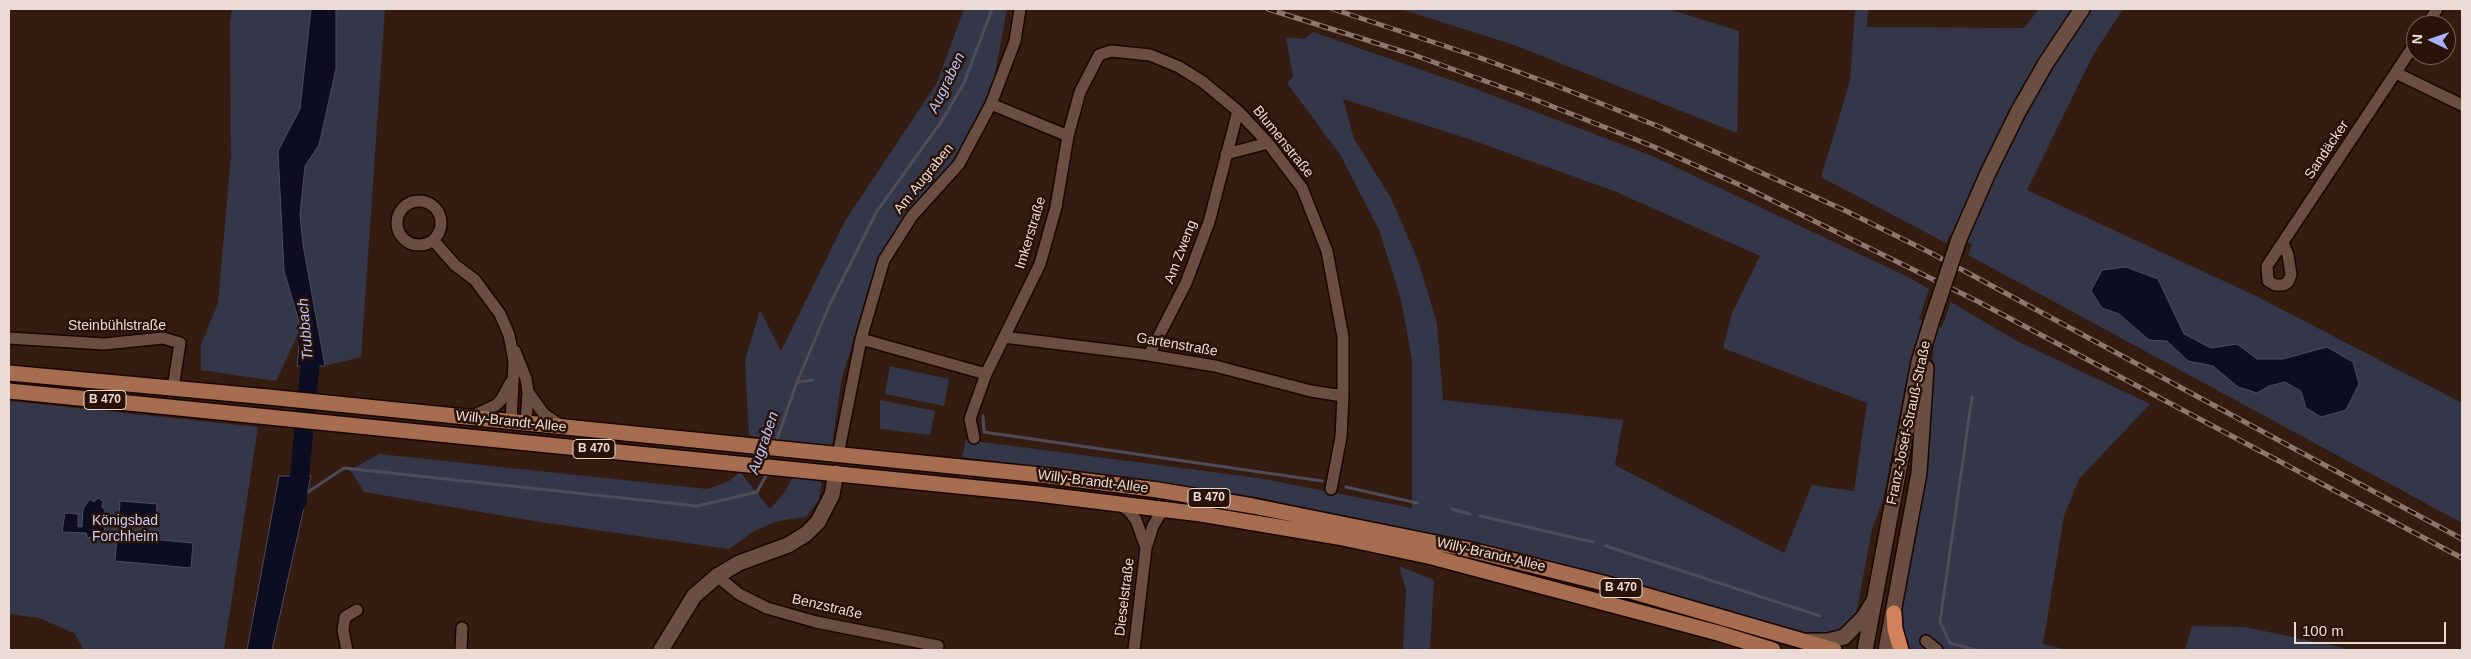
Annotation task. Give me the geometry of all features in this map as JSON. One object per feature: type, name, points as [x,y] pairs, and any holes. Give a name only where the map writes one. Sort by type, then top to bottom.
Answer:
[{"type":"highway","points":[[1894,613],[1895,629],[1901,650]]},
{"type":"main road","points":[[1929,328],[1959,239],[1988,173],[2018,112],[2046,63],[2082,9]]},
{"type":"main road","name":"Franz-Josef-Strauß-Straße","points":[[1865,650],[1919,362],[1929,328]]},
{"type":"main road","name":"Franz-Josef-Strauß-Straße","points":[[1886,650],[1919,473],[1929,328]]},
{"type":"main road","name":"B 470","points":[[9,373],[174,388]]},
{"type":"main road","points":[[172,407],[174,388]]},
{"type":"main road","name":"Willy-Brandt-Allee","points":[[174,388],[1148,488],[1262,508],[1490,554],[1603,583],[1834,650]]},
{"type":"main road","name":"B 470","points":[[9,391],[172,407]]},
{"type":"main road","name":"Willy-Brandt-Allee","points":[[172,407],[836,473],[1169,510],[1328,535],[1432,557],[1718,633],[1773,650]]},
{"type":"main road","points":[[517,441],[519,423]]},
{"type":"main road","points":[[661,650],[694,596],[717,576],[739,563],[788,545],[806,534],[818,522],[826,510],[832,495],[838,455]]},
{"type":"main road","points":[[1807,641],[1828,641],[1844,637],[1864,617],[1875,598]]},
{"type":"street","name":"Am Augraben","points":[[838,455],[861,339],[884,260],[912,216],[960,164],[991,104],[1015,41],[1020,9]]},
{"type":"street","name":"Blumenstraße","points":[[1068,136],[1080,92],[1099,56],[1111,51],[1150,55],[1179,67],[1203,82],[1238,111],[1268,143],[1302,188],[1327,251],[1342,337],[1343,396],[1340,437],[1331,489]]},
{"type":"street","name":"Sandäcker","points":[[2282,243],[2406,58]]},
{"type":"street","points":[[2396,74],[2462,105]]},
{"type":"street","points":[[991,104],[1068,136]]},
{"type":"street","name":"Am Zweng","points":[[1149,355],[1186,283],[1209,222],[1238,111]]},
{"type":"street","name":"Imkerstraße","points":[[974,438],[970,419],[986,374],[1040,264],[1056,207],[1068,136]]},
{"type":"street","points":[[1226,154],[1268,143]]},
{"type":"street","points":[[433,240],[455,265],[481,286],[500,314],[520,360],[528,392],[544,414],[552,421],[567,428]]},
{"type":"street","name":"Gartenstraße","points":[[1004,337],[1149,355],[1215,366],[1311,391],[1343,396]]},
{"type":"street","name":"Steinbühlstraße","points":[[9,338],[104,344],[163,338],[180,343],[174,388]]},
{"type":"street","points":[[861,339],[986,374]]},
{"type":"street","points":[[512,345],[513,378],[519,423]]},
{"type":"street","points":[[467,418],[486,410],[501,400],[513,378]]},
{"type":"street","points":[[519,423],[528,392]]},
{"type":"street","name":"Dieselstraße","points":[[1119,504],[1129,511],[1136,520],[1146,548]]},
{"type":"street","name":"Dieselstraße","points":[[1134,650],[1146,548],[1156,520],[1160,514],[1169,510]]},
{"type":"street","name":"Benzstraße","points":[[717,576],[740,594],[767,608],[816,622],[938,646]]},
{"type":"street","points":[[347,650],[342,630],[345,617],[358,610]]},
{"type":"street","points":[[460,650],[462,628]]},
{"type":"street","points":[[1926,641],[1936,650]]},
{"type":"green space","points":[[232,9],[311,9],[300,109],[290,128],[284,271],[301,328],[276,381],[201,370],[201,345],[218,303],[231,156],[230,23]]},
{"type":"green space","points":[[336,9],[385,9],[361,357],[325,366],[303,245],[300,215],[305,166],[319,145],[336,69]]},
{"type":"green space","points":[[964,9],[1007,9],[989,105],[943,175],[877,260],[841,382],[832,446],[749,436],[745,360],[760,310],[781,351],[845,221],[937,83]]},
{"type":"green space","points":[[1401,9],[1668,9],[1739,31],[1737,133],[1514,45]]},
{"type":"green space","points":[[1855,9],[1868,9],[1867,27],[2024,28],[2039,9],[2123,9],[2093,55],[2027,190],[2256,296],[2462,403],[2462,523],[1968,255],[1972,244],[1949,236],[1946,243],[1821,177],[1850,81]]},
{"type":"green space","points":[[1313,32],[1462,84],[1650,155],[1908,277],[1929,289],[1919,319],[1925,321],[1905,387],[1883,500],[1872,529],[1856,615],[1851,623],[1834,635],[1812,636],[1654,589],[1544,560],[1503,553],[1257,497],[1148,480],[962,457],[966,440],[1259,478],[1412,508],[1412,361],[1401,299],[1379,230],[1341,156],[1287,83],[1293,77],[1286,37],[1304,39]],"holes":[[[1343,99],[1469,139],[1614,191],[1760,256],[1732,313],[1723,348],[1867,403],[1854,491],[1812,485],[1784,553],[1615,465],[1623,420],[1443,400],[1437,324],[1419,263],[1391,198],[1354,139]]]},
{"type":"green space","points":[[1951,302],[2015,340],[2150,404],[2079,479],[2064,516],[2043,644],[2068,650],[1908,650],[1903,640],[1899,612],[1931,392],[1935,325],[1942,327]]},
{"type":"green space","points":[[890,366],[949,379],[944,406],[885,394]]},
{"type":"green space","points":[[880,400],[935,411],[930,435],[880,429]]},
{"type":"green space","name":"Königsbad Forchheim","points":[[9,401],[258,427],[224,650],[82,650],[82,646],[74,633],[39,618],[9,614]]},
{"type":"green space","points":[[379,454],[708,489],[729,481],[740,472],[770,509],[784,493],[795,474],[822,479],[819,500],[806,517],[778,521],[754,531],[729,549],[540,522],[364,492],[350,470]]},
{"type":"green space","points":[[1399,566],[1434,580],[1430,650],[1403,650],[1406,590]]},
{"type":"green space","points":[[2192,626],[2245,627],[2344,648],[2344,650],[2185,650]]},
{"type":"water","points":[[311,9],[336,9],[336,69],[319,145],[305,166],[300,215],[303,245],[325,366],[297,366],[301,328],[284,271],[278,151],[300,109]]},
{"type":"water","points":[[2126,267],[2158,279],[2184,334],[2211,348],[2237,344],[2257,359],[2283,359],[2327,347],[2353,362],[2359,384],[2346,410],[2321,417],[2306,408],[2301,391],[2285,382],[2269,386],[2257,393],[2238,387],[2213,366],[2188,361],[2167,341],[2149,340],[2119,314],[2102,308],[2091,291],[2102,270]]},
{"type":"water","points":[[279,476],[311,476],[272,650],[247,650]]},
{"type":"water","points":[[98,498],[103,501],[102,507],[105,510],[104,538],[98,540],[96,535],[88,538],[86,533],[62,532],[65,513],[78,514],[78,527],[82,527],[83,509],[90,499],[94,502]]},
{"type":"water","points":[[120,501],[157,504],[156,523],[119,519]]},
{"type":"water","points":[[117,536],[193,543],[191,568],[115,561]]},
{"type":"waterway","name":"Augraben","points":[[775,445],[797,382],[830,304],[877,211],[941,122],[964,83],[992,9]]},
{"type":"waterway","name":"Trubbach","points":[[297,502],[310,366],[308,340]]},
{"type":"waterway","points":[[798,382],[812,380]]},
{"type":"waterway","points":[[1972,397],[1940,622],[1950,643],[1976,650]]},
{"type":"waterway","points":[[983,416],[984,432],[1322,481]]},
{"type":"waterway","name":"Augraben","points":[[305,494],[344,468],[697,506],[757,492],[768,472]]},
{"type":"waterway","points":[[1346,487],[1417,503]]},
{"type":"waterway","points":[[1452,509],[1470,514]]},
{"type":"waterway","points":[[1480,516],[1593,542]]},
{"type":"waterway","points":[[1606,546],[1820,616]]},
{"type":"railway","points":[[1268,9],[1414,55],[1526,96],[1652,146],[1749,189],[1977,301],[2462,558]]},
{"type":"railway","points":[[1333,9],[1475,56],[1562,88],[1660,127],[1844,210],[1931,253],[2462,539]]}]
